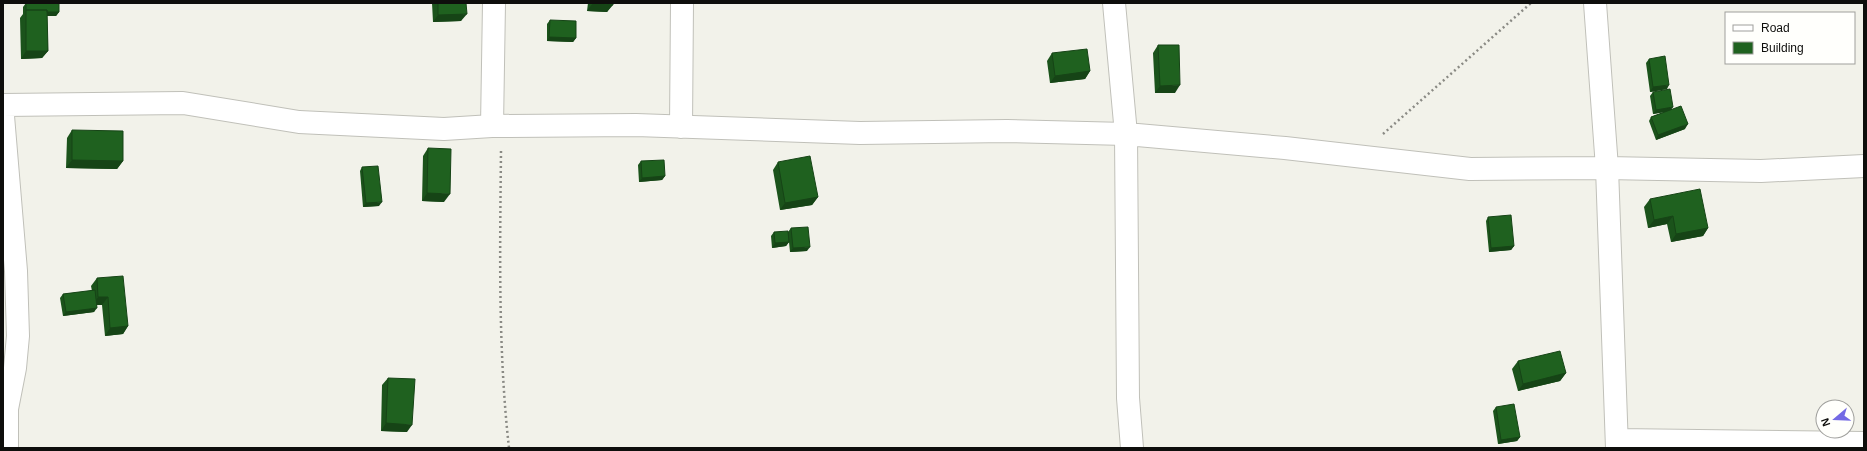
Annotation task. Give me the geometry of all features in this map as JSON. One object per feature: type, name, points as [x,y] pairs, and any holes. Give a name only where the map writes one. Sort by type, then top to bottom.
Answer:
[{"type":"street","points":[[494,3],[496,126]]},
{"type":"street","points":[[681,127],[682,3]]},
{"type":"street","points":[[1114,3],[1126,134],[1128,398],[1132,448]]},
{"type":"street","points":[[1595,3],[1607,168],[1617,444],[1864,442]]},
{"type":"street","points":[[3,105],[183,103],[298,122],[444,129],[496,126],[636,125],[860,133],[1007,131],[1126,134],[1285,148],[1470,169],[1607,168],[1761,171],[1864,166]]},
{"type":"street","points":[[3,116],[16,271],[18,336],[15,368],[7,409],[7,448]]},
{"type":"path","points":[[1357,156],[1531,3]]},
{"type":"path","points":[[496,126],[505,416],[509,448]]},
{"type":"building","points":[[26,3],[59,3],[59,12],[47,12],[47,10],[26,10]]},
{"type":"building","points":[[438,3],[466,3],[467,14],[438,15]]},
{"type":"building","points":[[593,3],[613,3],[613,5]]},
{"type":"building","points":[[26,10],[47,10],[48,51],[26,51]]},
{"type":"building","points":[[550,20],[576,21],[576,38],[549,37]]},
{"type":"building","points":[[1158,45],[1179,45],[1180,85],[1160,86]]},
{"type":"building","points":[[1087,49],[1090,71],[1055,76],[1052,53]]},
{"type":"building","points":[[1665,56],[1669,85],[1653,87],[1649,59]]},
{"type":"building","points":[[1670,89],[1673,107],[1656,110],[1653,92]]},
{"type":"building","points":[[1681,106],[1688,124],[1658,135],[1651,117]]},
{"type":"building","points":[[72,130],[123,131],[123,161],[72,160]]},
{"type":"building","points":[[428,148],[451,149],[450,194],[427,193]]},
{"type":"building","points":[[810,156],[818,197],[785,203],[778,162]]},
{"type":"building","points":[[664,160],[665,176],[642,178],[641,161]]},
{"type":"building","points":[[378,166],[382,202],[366,203],[362,167]]},
{"type":"building","points":[[1700,189],[1708,228],[1676,234],[1673,216],[1654,220],[1650,199]]},
{"type":"building","points":[[1511,215],[1514,246],[1491,248],[1488,217]]},
{"type":"building","points":[[808,227],[810,247],[793,248],[791,228]]},
{"type":"building","points":[[788,231],[789,242],[775,243],[774,232]]},
{"type":"building","points":[[123,276],[128,326],[110,328],[108,297],[98,297],[97,278]]},
{"type":"building","points":[[95,290],[97,308],[66,312],[63,294]]},
{"type":"building","points":[[1560,351],[1566,373],[1523,384],[1518,361]]},
{"type":"building","points":[[388,378],[415,379],[412,425],[386,423]]},
{"type":"building","points":[[1514,404],[1520,437],[1501,440],[1496,407]]}]
